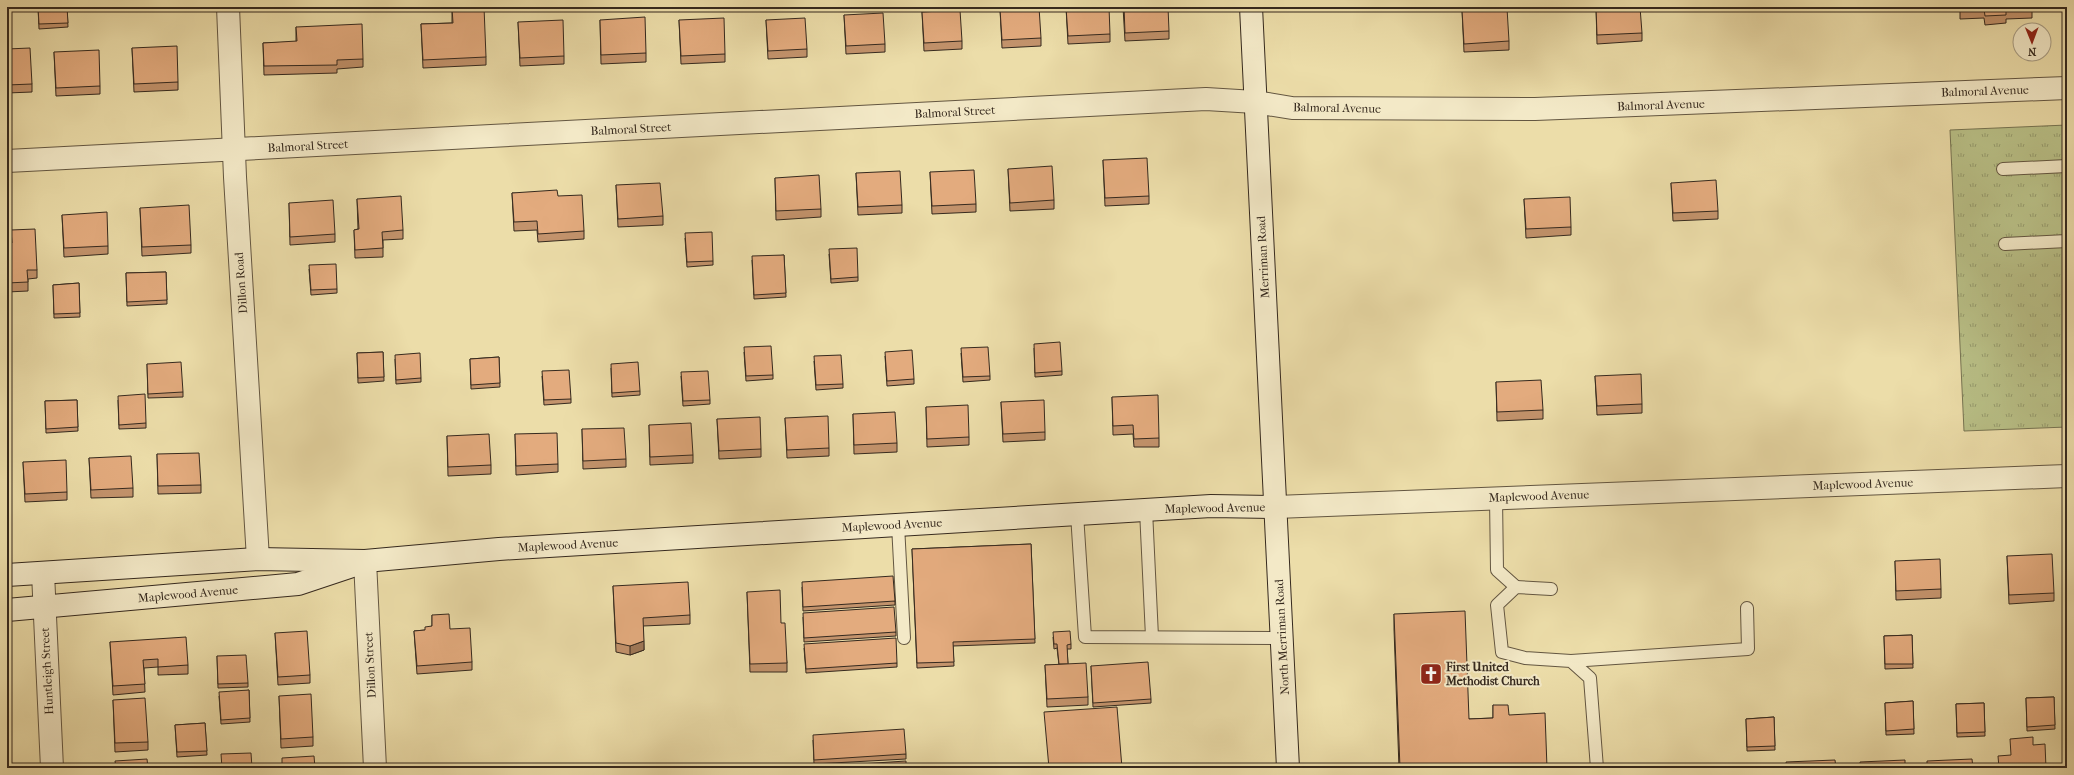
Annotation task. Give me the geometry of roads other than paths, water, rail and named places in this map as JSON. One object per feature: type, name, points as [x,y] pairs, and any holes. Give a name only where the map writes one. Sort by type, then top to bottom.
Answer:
[{"type":"street","name":"Dillon Road","points":[[228,7],[234,149],[258,559]]},
{"type":"street","name":"Merriman Road","points":[[1251,7],[1276,507]]},
{"type":"street","name":"Balmoral Avenue","points":[[1256,102],[1292,108],[1535,109],[2067,88]]},
{"type":"street","name":"Balmoral Street","points":[[7,161],[1206,99],[1256,102]]},
{"type":"street","name":"Maplewood Avenue","points":[[7,575],[258,559],[365,561],[500,549],[1211,506],[1276,507],[2067,476]]},
{"type":"street","name":"North Merriman Road","points":[[1276,507],[1288,768]]},
{"type":"street","name":"Maplewood Avenue","points":[[7,610],[44,608],[298,584],[365,561]]},
{"type":"street","name":"Dillon Street","points":[[365,561],[375,768]]},
{"type":"street","name":"Huntleigh Street","points":[[43,573],[52,768]]},
{"type":"lane","points":[[2003,169],[2067,166]]},
{"type":"lane","points":[[2005,244],[2067,241]]},
{"type":"lane","points":[[1496,498],[1497,570],[1516,587],[1550,590]]},
{"type":"lane","points":[[1146,510],[1152,637]]},
{"type":"lane","points":[[1077,514],[1085,636],[1282,638]]},
{"type":"lane","points":[[898,525],[904,638]]},
{"type":"lane","points":[[1516,587],[1496,604],[1502,652],[1525,658],[1571,661],[1748,649],[1747,608]]},
{"type":"lane","points":[[1571,661],[1590,678],[1597,768]]},
{"type":"place","name":"First United Methodist Church","points":[[1431,674]]}]
